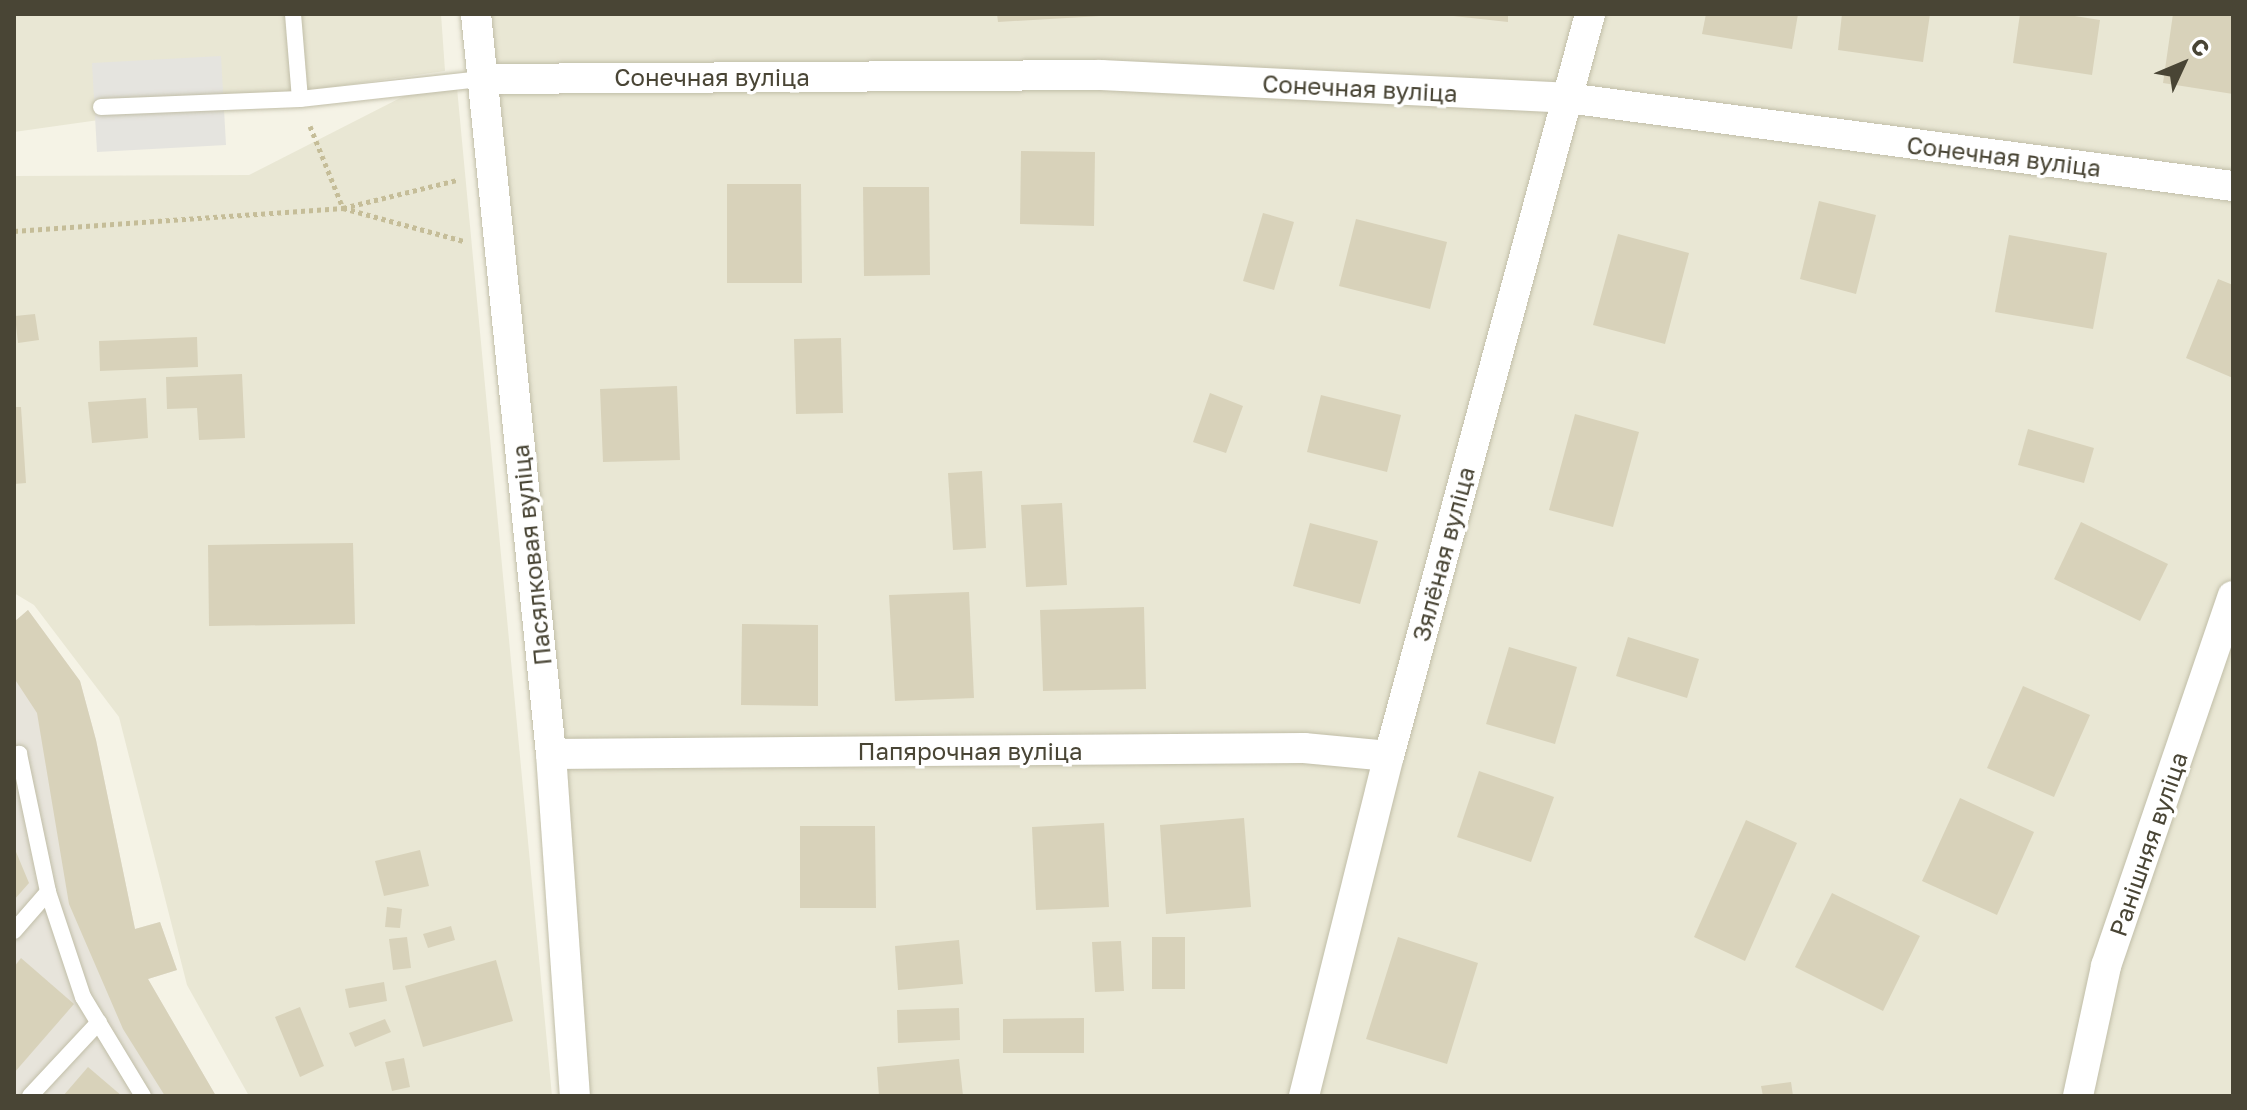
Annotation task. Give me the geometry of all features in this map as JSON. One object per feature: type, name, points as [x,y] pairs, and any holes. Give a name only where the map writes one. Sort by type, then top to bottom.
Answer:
[{"type":"street","name":"Пасялковая вуліца","points":[[476,14],[551,754],[575,1096]]},
{"type":"street","name":"Зялёная вуліца","points":[[1304,1096],[1389,756],[1590,14]]},
{"type":"street","name":"Сонечная вуліца","points":[[482,79],[1101,75],[1567,98],[2233,186]]},
{"type":"street","name":"Ранішняя вуліца","points":[[2078,1096],[2106,966],[2233,596]]},
{"type":"street","name":"Папярочная вуліца","points":[[551,754],[1304,748],[1389,756]]},
{"type":"lane","points":[[293,14],[300,99]]},
{"type":"lane","points":[[101,107],[300,99],[482,79]]},
{"type":"lane","points":[[16,752],[48,892],[83,997],[143,1096]]},
{"type":"lane","points":[[14,931],[48,892]]},
{"type":"lane","points":[[30,1096],[99,1022]]},
{"type":"path","points":[[300,99],[343,208]]},
{"type":"path","points":[[14,231],[343,208],[493,171]]},
{"type":"path","points":[[343,208],[501,251]]},
{"type":"shaded area","points":[[14,14],[441,14],[445,71],[14,132]]},
{"type":"shaded area","points":[[468,14],[2233,14],[2233,1096],[567,1096]]},
{"type":"shaded area","points":[[221,56],[226,145],[97,152],[92,63]]},
{"type":"shaded area","points":[[457,88],[552,1096],[249,1096],[187,985],[119,717],[34,605],[14,593],[14,176],[249,175],[412,92]]},
{"type":"shaded area","points":[[28,610],[80,681],[96,740],[135,929],[160,922],[177,970],[148,979],[216,1096],[14,1096],[14,622]]},
{"type":"building","points":[[997,14],[1101,14],[1101,16],[998,22]]},
{"type":"building","points":[[1435,14],[1508,14],[1508,22]]},
{"type":"building","points":[[1706,14],[1798,14],[1792,49],[1702,34]]},
{"type":"building","points":[[1842,14],[1930,14],[1923,62],[1838,50]]},
{"type":"building","points":[[2020,14],[2062,14],[2100,20],[2092,75],[2013,63]]},
{"type":"building","points":[[2173,14],[2233,14],[2233,94],[2163,83]]},
{"type":"building","points":[[1021,151],[1095,152],[1094,226],[1020,224]]},
{"type":"building","points":[[727,184],[801,184],[802,283],[727,283]]},
{"type":"building","points":[[863,187],[929,187],[930,275],[864,276]]},
{"type":"building","points":[[1819,201],[1876,215],[1856,294],[1800,279]]},
{"type":"building","points":[[1263,213],[1294,222],[1274,290],[1243,281]]},
{"type":"building","points":[[1356,219],[1447,242],[1430,309],[1339,286]]},
{"type":"building","points":[[1618,234],[1689,253],[1665,344],[1593,325]]},
{"type":"building","points":[[2009,235],[2107,253],[2093,329],[1995,312]]},
{"type":"building","points":[[2218,279],[2233,285],[2233,378],[2186,358]]},
{"type":"building","points":[[35,314],[39,340],[18,343],[15,316]]},
{"type":"building","points":[[197,337],[198,367],[100,371],[99,341]]},
{"type":"building","points":[[841,338],[843,413],[796,414],[794,339]]},
{"type":"building","points":[[242,374],[245,438],[199,440],[197,408],[167,409],[166,377]]},
{"type":"building","points":[[677,386],[680,460],[603,462],[600,389]]},
{"type":"building","points":[[1210,393],[1243,406],[1226,453],[1193,442]]},
{"type":"building","points":[[1321,395],[1401,415],[1387,472],[1307,452]]},
{"type":"building","points":[[146,398],[148,438],[92,443],[88,402]]},
{"type":"building","points":[[14,407],[21,407],[26,483],[14,484]]},
{"type":"building","points":[[1575,414],[1639,432],[1613,527],[1549,510]]},
{"type":"building","points":[[2028,429],[2094,448],[2084,483],[2018,465]]},
{"type":"building","points":[[982,471],[986,548],[953,550],[948,473]]},
{"type":"building","points":[[1062,503],[1067,585],[1026,587],[1021,505]]},
{"type":"building","points":[[2081,522],[2168,564],[2140,621],[2054,579]]},
{"type":"building","points":[[1310,523],[1378,541],[1360,604],[1293,586]]},
{"type":"building","points":[[353,543],[355,624],[209,626],[208,545]]},
{"type":"building","points":[[969,592],[974,698],[895,701],[889,595]]},
{"type":"building","points":[[1144,607],[1146,689],[1043,691],[1040,610]]},
{"type":"building","points":[[28,610],[80,681],[96,740],[135,929],[160,922],[177,970],[148,979],[216,1096],[165,1096],[123,1029],[69,904],[37,713],[14,678],[14,622]]},
{"type":"building","points":[[742,624],[818,625],[818,706],[741,705]]},
{"type":"building","points":[[1628,637],[1699,659],[1687,698],[1616,676]]},
{"type":"building","points":[[1509,647],[1577,667],[1555,744],[1486,724]]},
{"type":"building","points":[[2023,686],[2090,715],[2054,797],[1987,768]]},
{"type":"building","points":[[1479,771],[1554,797],[1531,862],[1457,837]]},
{"type":"building","points":[[1960,798],[2034,832],[1997,915],[1922,881]]},
{"type":"building","points":[[1244,818],[1251,907],[1166,914],[1160,825]]},
{"type":"building","points":[[1746,820],[1797,843],[1745,961],[1694,937]]},
{"type":"building","points":[[1104,823],[1109,907],[1036,910],[1032,827]]},
{"type":"building","points":[[800,826],[875,826],[876,908],[800,908]]},
{"type":"building","points":[[14,847],[29,883],[14,900]]},
{"type":"building","points":[[420,850],[429,886],[384,896],[375,861]]},
{"type":"building","points":[[1832,893],[1920,936],[1883,1011],[1795,967]]},
{"type":"building","points":[[387,907],[402,909],[400,928],[385,927]]},
{"type":"building","points":[[451,926],[455,940],[428,948],[423,934]]},
{"type":"building","points":[[407,937],[411,968],[393,970],[389,939]]},
{"type":"building","points":[[1152,937],[1185,937],[1185,989],[1152,989]]},
{"type":"building","points":[[1398,937],[1478,963],[1447,1064],[1366,1039]]},
{"type":"building","points":[[959,940],[963,984],[898,990],[895,946]]},
{"type":"building","points":[[1121,941],[1124,991],[1095,992],[1092,942]]},
{"type":"building","points":[[21,958],[74,1004],[14,1073],[14,967]]},
{"type":"building","points":[[496,960],[513,1021],[423,1047],[405,986]]},
{"type":"building","points":[[384,982],[387,1001],[349,1008],[345,989]]},
{"type":"building","points":[[300,1007],[324,1066],[300,1077],[275,1017]]},
{"type":"building","points":[[959,1008],[960,1040],[898,1043],[897,1010]]},
{"type":"building","points":[[1084,1018],[1084,1053],[1003,1053],[1003,1019]]},
{"type":"building","points":[[385,1019],[391,1032],[355,1047],[349,1033]]},
{"type":"building","points":[[404,1058],[410,1087],[392,1091],[385,1062]]},
{"type":"building","points":[[959,1059],[963,1096],[879,1096],[877,1067]]},
{"type":"building","points":[[88,1067],[122,1096],[63,1096]]},
{"type":"building","points":[[1791,1082],[1793,1096],[1763,1096],[1761,1086]]}]
